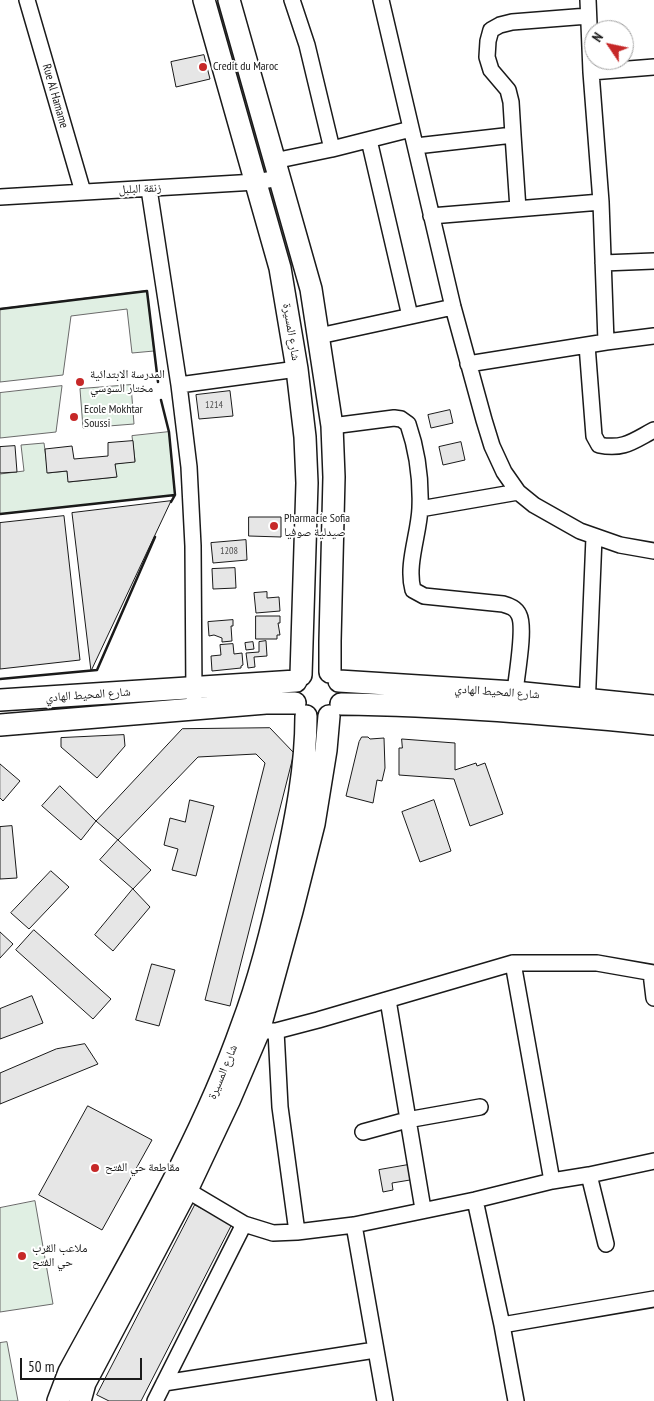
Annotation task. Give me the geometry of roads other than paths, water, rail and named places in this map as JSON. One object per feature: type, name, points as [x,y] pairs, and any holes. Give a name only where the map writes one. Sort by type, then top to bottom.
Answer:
[{"type":"street","name":"Rue Al Hamame","points":[[27,0],[83,192]]},
{"type":"street","name":"شارع المسيرة","points":[[204,0],[280,268],[297,369],[305,436],[307,483],[299,678]]},
{"type":"street","points":[[229,0],[310,288],[332,426],[334,477],[330,641],[335,677],[343,693],[335,710],[318,719],[300,710],[293,694],[299,678],[315,669],[335,677]]},
{"type":"street","points":[[292,0],[307,45],[332,149]]},
{"type":"street","points":[[381,0],[453,307],[492,446],[504,472],[518,492],[534,506],[580,532],[620,545],[654,551]]},
{"type":"street","points":[[588,0],[591,72],[601,202],[606,342]]},
{"type":"street","points":[[518,209],[508,90],[490,70],[487,57],[488,40],[491,30],[512,22],[588,16]]},
{"type":"street","points":[[591,72],[654,67]]},
{"type":"street","name":"زنقة البلبل","points":[[0,197],[256,182],[277,170],[332,149],[411,129]]},
{"type":"street","points":[[416,146],[513,135]]},
{"type":"street","points":[[369,140],[392,247],[410,316]]},
{"type":"street","points":[[149,189],[179,385],[189,467],[193,546],[195,708]]},
{"type":"street","points":[[431,216],[601,202]]},
{"type":"street","points":[[603,263],[654,261]]},
{"type":"street","points":[[319,336],[453,307]]},
{"type":"street","points":[[468,364],[654,336]]},
{"type":"street","points":[[587,345],[594,436],[599,445],[613,447],[627,444],[654,430]]},
{"type":"street","points":[[179,385],[297,369]]},
{"type":"street","points":[[332,426],[394,418],[405,420],[410,431],[417,464],[420,509],[412,570],[411,583],[413,590],[417,594],[424,596],[503,604],[514,608],[519,614],[521,622],[514,702]]},
{"type":"street","points":[[420,509],[518,492]]},
{"type":"street","points":[[587,708],[594,537]]},
{"type":"street","name":"شارع المحيط الهادي","points":[[335,677],[514,702],[587,708],[654,706]]},
{"type":"street","name":"شارع المحيط الهادي","points":[[0,700],[299,678]]},
{"type":"street","name":"شارع المحيط الهادي","points":[[335,710],[514,702]]},
{"type":"street","name":"شارع المحيط الهادي","points":[[0,725],[266,703],[300,710]]},
{"type":"street","name":"شارع المحيط الهادي","points":[[587,708],[654,724]]},
{"type":"street","name":"شارع المسيرة","points":[[259,1029],[260,970],[298,812],[306,750],[300,710]]},
{"type":"street","name":"شارع المسيرة","points":[[58,1401],[69,1372],[229,1101],[259,1029],[314,824],[326,750],[335,710]]},
{"type":"street","points":[[297,1232],[280,1108],[259,1029],[388,1000],[513,963],[596,963],[652,973],[654,998]]},
{"type":"street","points":[[513,963],[552,1181]]},
{"type":"street","points":[[388,1000],[423,1209]]},
{"type":"street","points":[[363,1132],[407,1120],[480,1106]]},
{"type":"street","points":[[179,1186],[244,1224],[273,1234],[354,1224],[654,1161]]},
{"type":"street","points":[[589,1175],[606,1244]]},
{"type":"street","name":"شارع المسيرة","points":[[80,1401],[85,1384],[179,1186]]},
{"type":"street","points":[[475,1200],[516,1401]]},
{"type":"street","points":[[155,1401],[244,1224]]},
{"type":"street","points":[[354,1224],[384,1401]]},
{"type":"street","points":[[502,1325],[654,1299]]},
{"type":"street","points":[[164,1383],[375,1350]]},
{"type":"place","name":"Credit du Maroc","points":[[203,67]]},
{"type":"place","name":"المدرسة الابتدائية مختار السوسي","points":[[80,382]]},
{"type":"place","name":"Ecole Mokhtar Soussi","points":[[74,417]]},
{"type":"place","name":"Pharmacie Sofia صيدلية صوفيا","points":[[274,526]]},
{"type":"place","name":"مقاطعة حي الفتح","points":[[95,1168]]},
{"type":"place","name":"ملاعب القرب حي الفتح","points":[[22,1256]]}]
